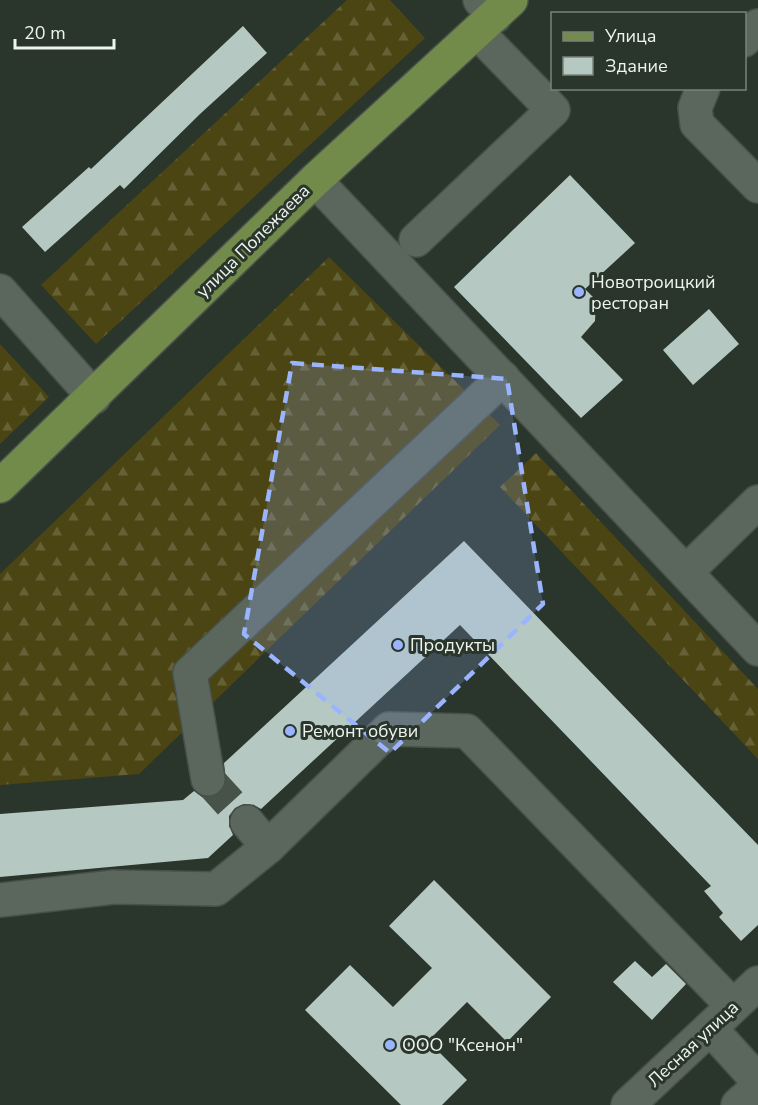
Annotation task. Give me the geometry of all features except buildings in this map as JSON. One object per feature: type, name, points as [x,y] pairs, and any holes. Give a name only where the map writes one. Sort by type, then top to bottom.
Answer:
[{"type":"main road","name":"улица Полежаева","points":[[0,486],[491,12]]},
{"type":"street","points":[[416,240],[553,110],[491,12]]},
{"type":"street","points":[[746,37],[758,26]]},
{"type":"street","points":[[701,90],[695,108],[697,124],[758,186]]},
{"type":"street","points":[[315,180],[758,649]]},
{"type":"street","points":[[0,291],[94,397]]},
{"type":"street","points":[[208,779],[190,673],[503,378]]},
{"type":"street","points":[[686,572],[758,502]]},
{"type":"street","points":[[0,900],[114,887],[216,889],[268,847],[389,729],[467,731],[722,1017],[758,1081]]},
{"type":"street","points":[[247,822],[268,847]]},
{"type":"street","name":"Лесная улица","points":[[634,1103],[758,983]]},
{"type":"street","points":[[738,1105],[758,1088]]},
{"type":"highlighted area","points":[[292,363],[507,379],[543,604],[390,753],[244,634]]},
{"type":"green space","points":[[347,0],[390,0],[425,38],[96,344],[41,285]]},
{"type":"green space","points":[[329,257],[500,425],[139,774],[0,785],[0,574]]},
{"type":"green space","points":[[0,344],[49,397],[0,444]]},
{"type":"green space","points":[[536,453],[758,689],[758,759],[500,487]]},
{"type":"tunnel","points":[[208,779],[247,822]]},
{"type":"place","name":"Новотроицкий ресторан","points":[[579,292]]},
{"type":"place","name":"Продукты","points":[[398,645]]},
{"type":"place","name":"Ремонт обуви","points":[[290,731]]},
{"type":"place","name":"ООО \"Ксенон\"","points":[[390,1045]]}]
